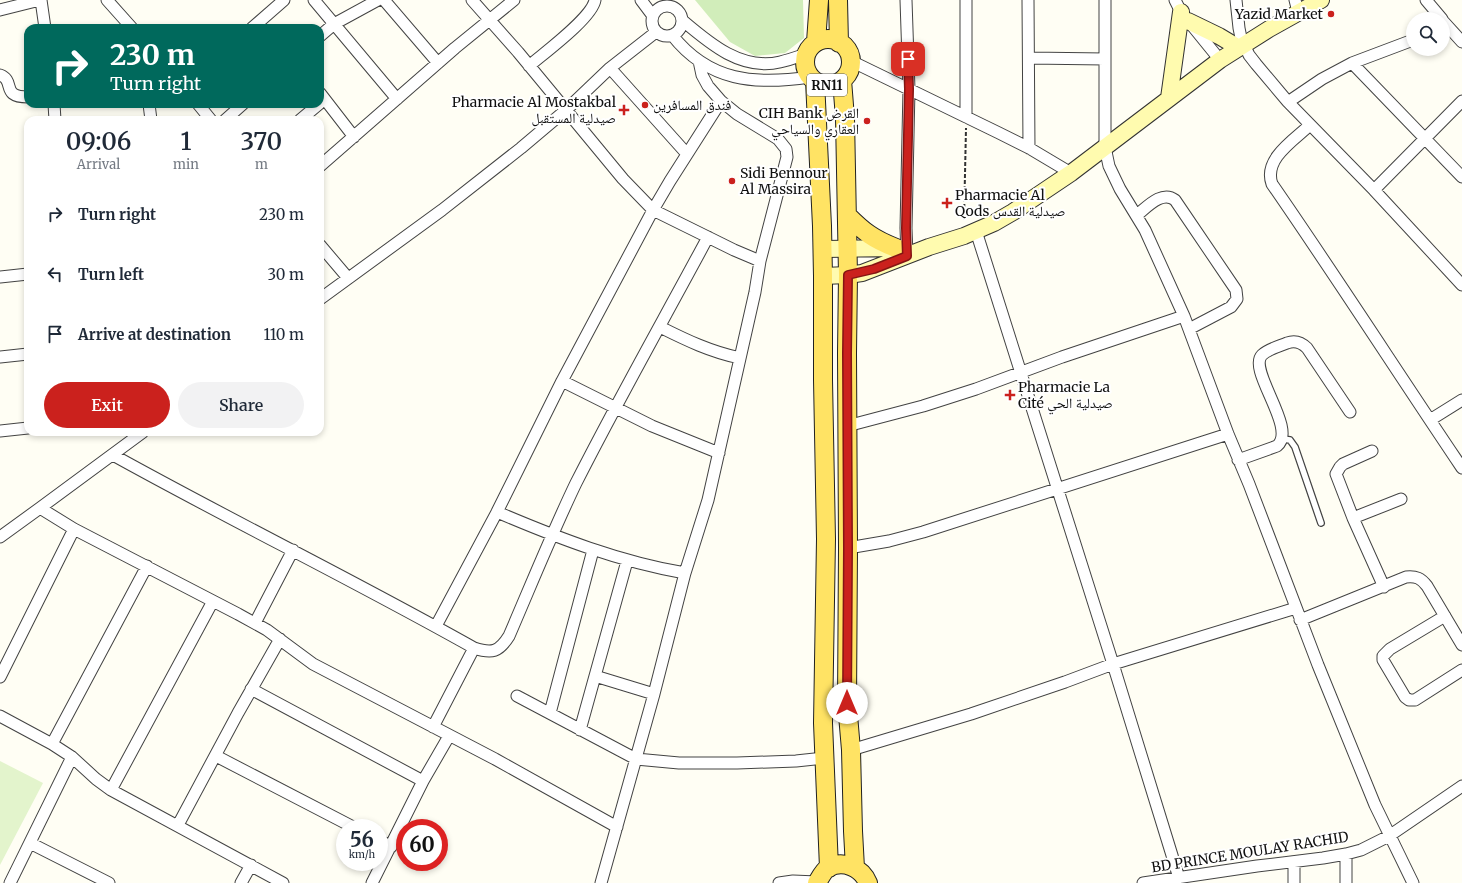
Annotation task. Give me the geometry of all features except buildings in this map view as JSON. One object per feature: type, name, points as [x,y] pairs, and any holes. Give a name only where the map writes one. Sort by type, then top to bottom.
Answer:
[{"type":"main road","name":"RN11","points":[[819,0],[811,48],[804,62],[806,70],[812,79],[824,85],[834,85],[847,75],[850,68],[849,54],[845,47],[839,43]]},
{"type":"main road","points":[[811,48],[828,40],[839,43],[838,0]]},
{"type":"main road","points":[[823,249],[903,251],[929,247],[970,233],[1013,212],[1071,173],[1220,60],[1241,47],[1296,6],[1321,0]]},
{"type":"main road","points":[[1169,98],[1181,11],[1219,36],[1241,47]]},
{"type":"main road","name":"RN11","points":[[812,79],[823,249],[823,380],[826,539],[824,758],[829,868]]},
{"type":"main road","name":"RN11","points":[[842,80],[845,118],[848,249],[847,703],[851,750],[855,868]]},
{"type":"main road","points":[[847,215],[866,233],[903,251]]},
{"type":"main road","points":[[823,276],[848,275],[874,269],[903,251]]},
{"type":"main road","points":[[817,883],[823,873],[829,868],[840,865],[848,865],[861,872],[868,883]]},
{"type":"street","points":[[0,10],[27,1],[40,0],[44,24]]},
{"type":"street","points":[[107,0],[128,24]]},
{"type":"street","points":[[257,24],[284,0]]},
{"type":"street","points":[[314,0],[397,99]]},
{"type":"street","points":[[324,33],[334,24],[378,0]]},
{"type":"street","points":[[384,0],[438,64]]},
{"type":"street","points":[[472,0],[623,179],[653,210],[708,238],[760,261]]},
{"type":"street","points":[[324,163],[514,0]]},
{"type":"street","points":[[529,66],[586,17],[594,6],[596,0]]},
{"type":"street","points":[[641,0],[653,16]]},
{"type":"street","points":[[903,251],[909,89],[906,0]]},
{"type":"street","points":[[966,117],[966,0],[971,0]]},
{"type":"street","points":[[1028,0],[1029,148]]},
{"type":"street","points":[[1105,0],[1105,147],[1109,166],[1114,178],[1137,215],[1184,316],[1300,620],[1389,836],[1412,883]]},
{"type":"street","points":[[1236,0],[1241,47],[1288,102],[1374,190],[1462,285]]},
{"type":"street","points":[[1426,0],[1435,12]]},
{"type":"street","points":[[682,20],[680,29],[672,35],[664,36],[656,32],[652,24],[653,16],[659,8],[669,7],[671,4],[682,20],[716,47],[742,60],[755,63],[766,64],[779,62],[811,48]]},
{"type":"street","points":[[1181,11],[1220,60]]},
{"type":"street","points":[[1450,31],[1462,42]]},
{"type":"street","points":[[324,296],[522,148],[566,110],[610,68],[656,32]]},
{"type":"street","points":[[672,35],[680,46],[699,61],[727,74],[754,81],[812,79]]},
{"type":"street","points":[[1288,102],[1352,63],[1406,43]]},
{"type":"street","points":[[1029,58],[1104,59]]},
{"type":"street","points":[[601,883],[654,694],[685,573],[708,500],[755,292],[760,261],[787,157],[786,149],[778,139],[737,114],[720,101],[708,86],[702,75],[699,61]]},
{"type":"street","points":[[850,61],[1029,148],[1071,173]]},
{"type":"street","points":[[1352,63],[1462,177]]},
{"type":"street","points":[[610,68],[686,154]]},
{"type":"street","points":[[0,75],[6,80],[12,95],[24,97]]},
{"type":"street","points":[[436,626],[498,512],[562,381],[653,210],[686,154],[720,101]]},
{"type":"street","points":[[1374,190],[1424,138],[1462,102]]},
{"type":"street","points":[[324,103],[354,137]]},
{"type":"street","points":[[201,108],[208,116]]},
{"type":"street","points":[[230,116],[238,108]]},
{"type":"street","points":[[304,116],[313,108]]},
{"type":"street","points":[[1310,125],[1272,164],[1269,177],[1272,184],[1462,468]]},
{"type":"street","points":[[1137,215],[1152,202],[1162,198],[1172,198],[1236,290],[1237,299],[1231,308],[1188,329]]},
{"type":"street","points":[[970,233],[1021,372],[1179,878]]},
{"type":"street","points":[[113,455],[436,626],[474,648],[490,652],[500,648],[509,636],[552,534],[576,484],[615,408],[708,238]]},
{"type":"street","points":[[324,250],[348,278]]},
{"type":"street","points":[[0,277],[24,274]]},
{"type":"street","points":[[847,426],[923,406],[1184,316]]},
{"type":"street","points":[[660,327],[702,348],[722,355],[740,358]]},
{"type":"street","points":[[1238,460],[1277,446],[1283,439],[1283,433],[1259,367],[1259,363],[1262,354],[1289,342],[1298,342],[1307,348],[1350,412]]},
{"type":"street","points":[[0,358],[24,355]]},
{"type":"street","points":[[562,381],[652,426],[719,453]]},
{"type":"street","points":[[1430,420],[1462,400]]},
{"type":"street","points":[[0,431],[24,428]]},
{"type":"street","points":[[848,548],[889,541],[923,532],[1228,434]]},
{"type":"street","points":[[0,537],[138,436]]},
{"type":"street","points":[[1372,451],[1343,464],[1336,474],[1353,518],[1384,587]]},
{"type":"street","points":[[1353,518],[1401,499]]},
{"type":"street","points":[[40,508],[74,529],[255,623],[280,639],[313,664],[495,759],[617,827]]},
{"type":"street","points":[[498,512],[593,550],[627,561],[685,573]]},
{"type":"street","points":[[0,677],[74,529]]},
{"type":"street","points":[[255,623],[293,550]]},
{"type":"street","points":[[550,713],[593,550]]},
{"type":"street","points":[[580,730],[627,561]]},
{"type":"street","points":[[52,744],[147,566]]},
{"type":"street","points":[[1300,620],[1406,577],[1412,576],[1423,580],[1462,645]]},
{"type":"street","points":[[112,790],[213,601]]},
{"type":"street","points":[[851,750],[971,714],[1113,664],[1296,608]]},
{"type":"street","points":[[1445,616],[1390,649],[1383,656],[1383,660],[1405,697],[1409,700],[1415,700],[1462,670]]},
{"type":"street","points":[[178,825],[251,689],[280,639]]},
{"type":"street","points":[[433,727],[474,648]]},
{"type":"street","points":[[595,676],[654,694]]},
{"type":"street","points":[[251,689],[423,781]]},
{"type":"street","points":[[517,696],[636,759],[679,763],[737,763],[796,761],[824,758]]},
{"type":"street","points":[[0,716],[52,744],[72,757],[96,779],[112,790],[283,883]]},
{"type":"street","points":[[372,883],[423,781],[449,736]]},
{"type":"street","points":[[216,756],[338,819]]},
{"type":"street","points":[[10,883],[72,757]]},
{"type":"street","name":"BD PRINCE MOULAY RACHID","points":[[1143,883],[1294,862],[1346,854],[1361,850],[1389,836],[1462,786]]},
{"type":"street","points":[[30,843],[109,883]]},
{"type":"street","points":[[1346,854],[1346,883]]},
{"type":"street","points":[[1294,862],[1294,883]]},
{"type":"street","points":[[241,883],[251,865]]},
{"type":"street","points":[[779,883],[793,881],[817,883]]},
{"type":"lane","points":[[1283,439],[1290,440],[1295,447],[1321,523]]},
{"type":"path","points":[[966,117],[970,233]]},
{"type":"green space","points":[[695,0],[803,0],[804,38],[785,53],[755,56],[730,42]]},
{"type":"green space","points":[[0,761],[43,783],[0,865]]},
{"type":"place","name":"Yazid Market","points":[[1331,14]]},
{"type":"place","name":"فندق المسافرين","points":[[645,105]]},
{"type":"place","name":"Pharmacie Al Mostakbal صيدلية المستقبل","points":[[624,110]]},
{"type":"place","name":"CIH Bank القرض العقاري والسياحي","points":[[867,121]]},
{"type":"place","name":"Sidi Bennour Al Massira","points":[[732,181]]},
{"type":"place","name":"Pharmacie Al Qods صيدلية القدس","points":[[947,203]]},
{"type":"place","name":"Pharmacie La Cité صيدلية الحي","points":[[1010,395]]},
{"type":"route","points":[[847,703],[848,275],[862,273],[907,256],[908,59]]}]
